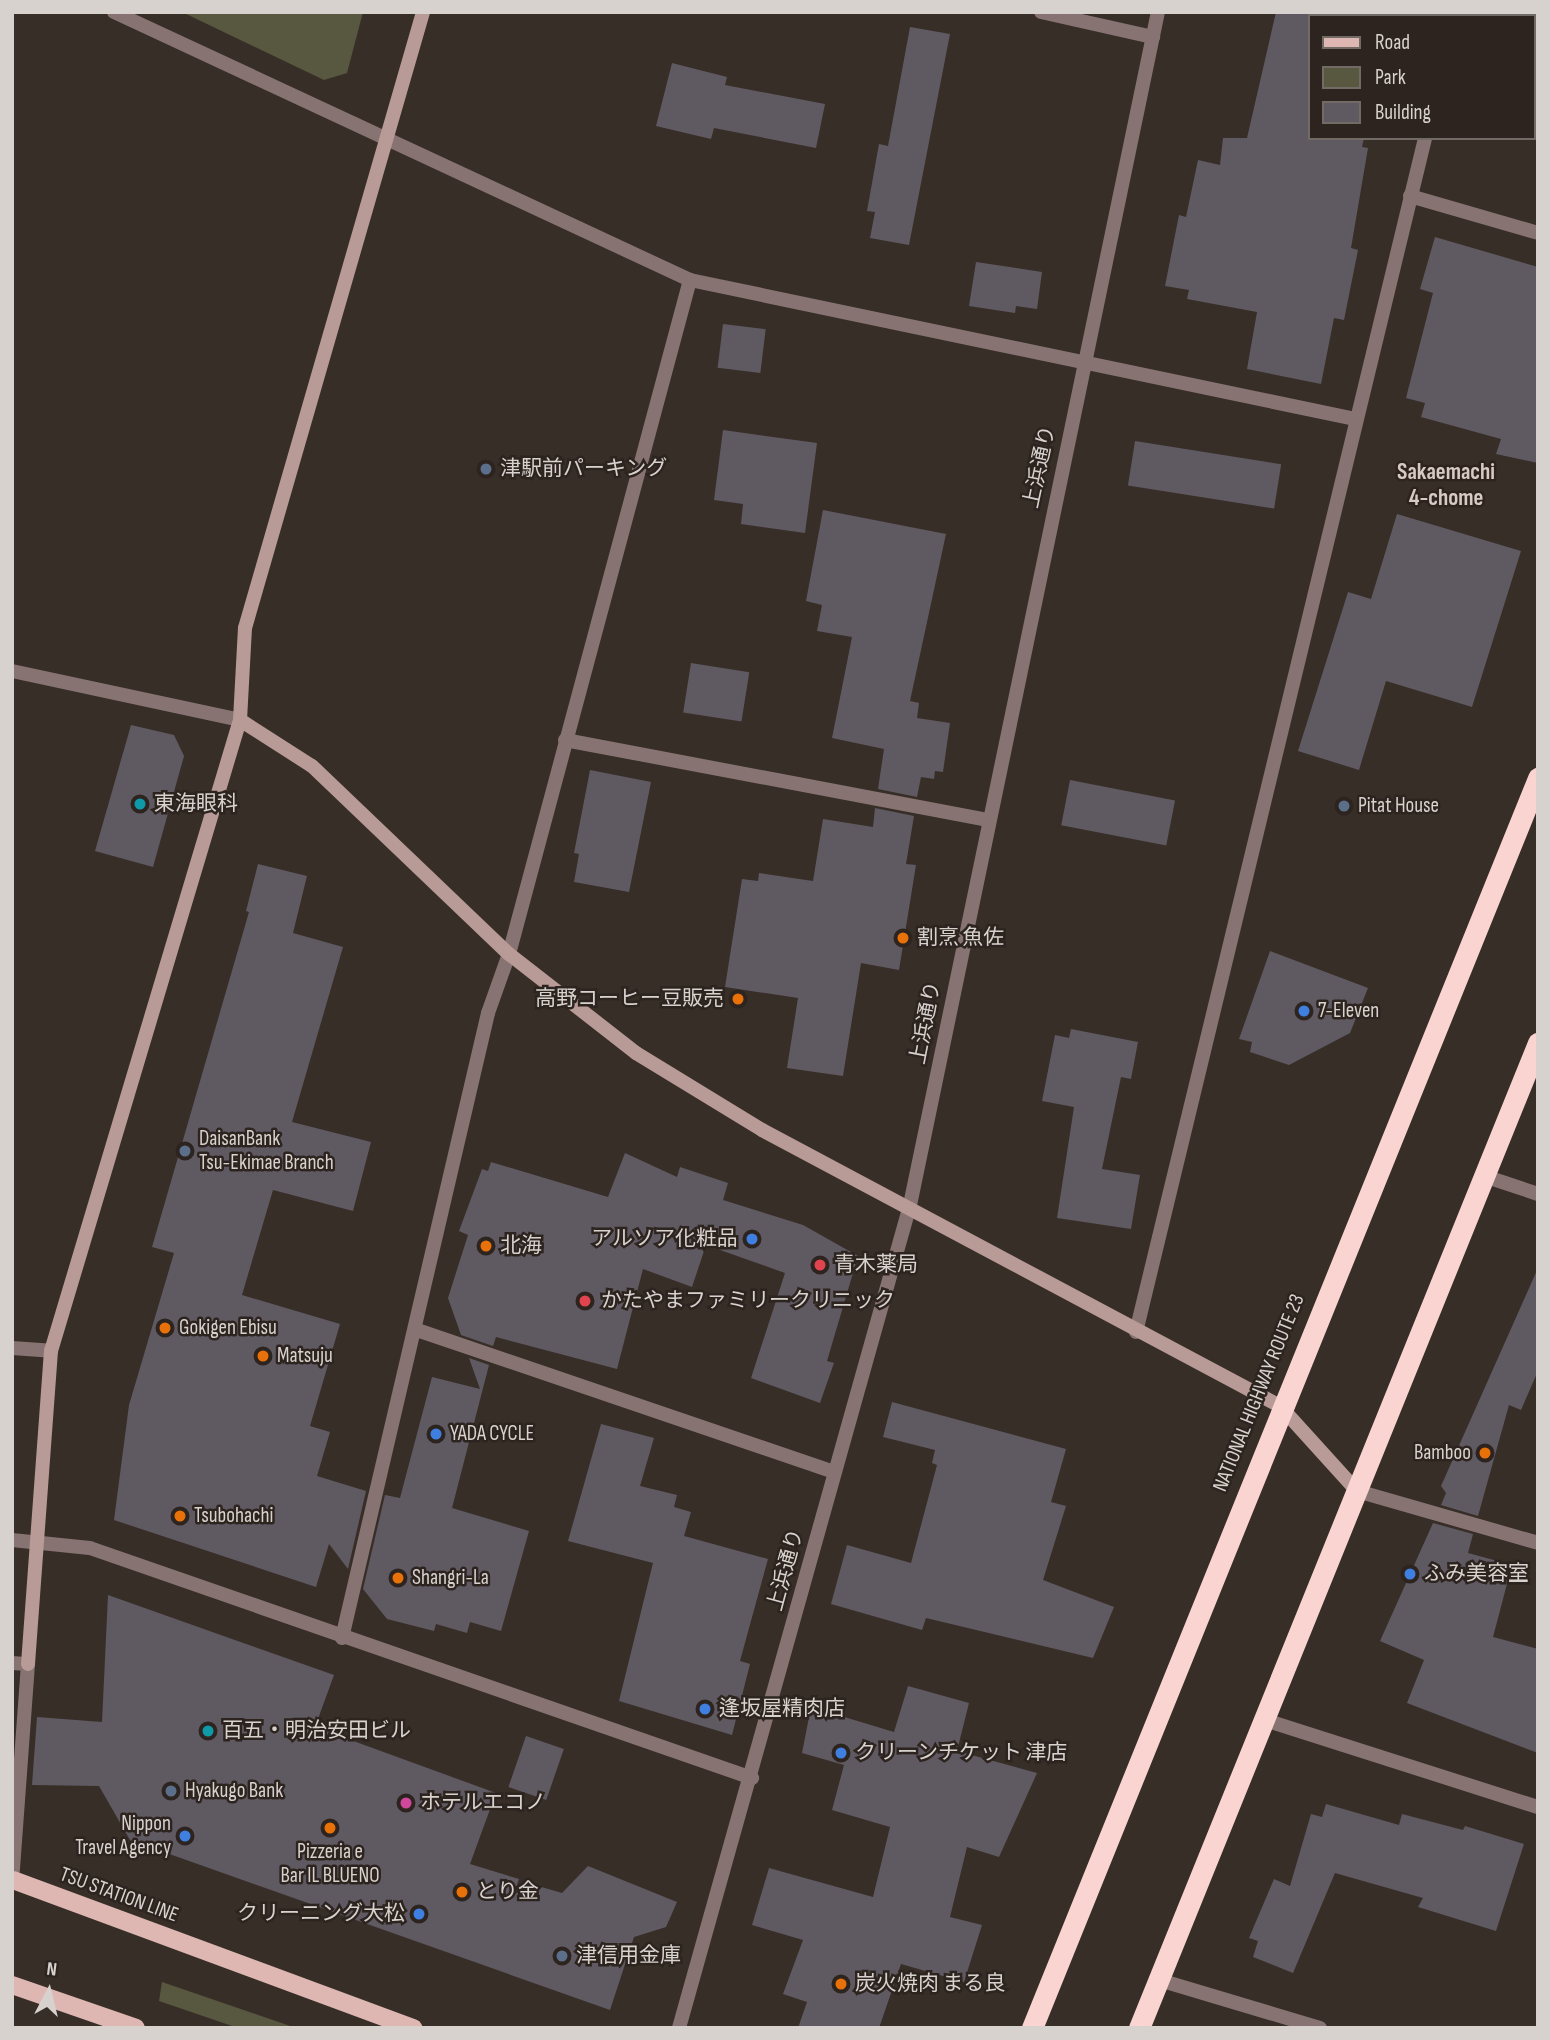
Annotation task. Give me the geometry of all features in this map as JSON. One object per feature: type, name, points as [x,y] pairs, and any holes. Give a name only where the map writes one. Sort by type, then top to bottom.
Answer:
[{"type":"highway","name":"NATIONAL HIGHWAY ROUTE 23","points":[[1032,2028],[1280,1406],[1538,778]]},
{"type":"highway","points":[[1139,2028],[1156,1979],[1265,1720],[1538,1043]]},
{"type":"main road","name":"TSU STATION LINE","points":[[13,1880],[413,2028]]},
{"type":"main road","points":[[12,1985],[136,2028]]},
{"type":"street","points":[[114,12],[690,280],[1355,419]]},
{"type":"street","points":[[12,1663],[28,1664],[51,1352],[240,720],[245,628],[423,12]]},
{"type":"street","points":[[1041,12],[1153,37]]},
{"type":"street","name":"上浜通り","points":[[679,2028],[752,1778],[834,1472],[910,1205],[1158,12]]},
{"type":"street","points":[[1136,1332],[1424,140]]},
{"type":"street","points":[[1410,196],[1538,233]]},
{"type":"street","points":[[342,1638],[417,1330],[488,1013],[509,954],[690,280]]},
{"type":"street","points":[[12,671],[240,720],[312,766],[509,954],[636,1053],[762,1130],[910,1205],[1136,1332],[1280,1406],[1357,1491],[1538,1543]]},
{"type":"street","points":[[565,740],[989,820]]},
{"type":"street","points":[[1484,1176],[1538,1194]]},
{"type":"street","points":[[417,1330],[834,1472]]},
{"type":"street","points":[[12,1348],[51,1352]]},
{"type":"street","points":[[12,1540],[90,1548],[342,1638],[752,1778]]},
{"type":"street","name":"TSU STATION LINE","points":[[13,1880],[28,1664]]},
{"type":"street","points":[[1265,1720],[1538,1807]]},
{"type":"street","points":[[1156,1979],[1320,2028]]},
{"type":"green space","points":[[182,12],[363,12],[347,73],[324,80]]},
{"type":"green space","points":[[162,1982],[296,2028],[238,2028],[159,2001]]},
{"type":"building","points":[[1276,12],[1310,12],[1308,140],[1364,140],[1362,147],[1368,148],[1351,248],[1358,250],[1344,320],[1334,318],[1321,384],[1247,369],[1257,312],[1187,299],[1189,290],[1165,286],[1179,215],[1186,217],[1198,160],[1220,165],[1223,138],[1247,138]]},
{"type":"building","points":[[910,27],[950,34],[909,245],[870,238],[875,212],[867,211],[879,144],[888,146]]},
{"type":"building","points":[[672,63],[727,77],[725,85],[825,104],[816,148],[714,128],[711,139],[656,126]]},
{"type":"building","points":[[1435,237],[1538,267],[1538,463],[1496,454],[1501,439],[1421,417],[1425,403],[1406,398],[1433,293],[1420,289]]},
{"type":"building","points":[[976,262],[1042,272],[1037,309],[1016,306],[1015,313],[969,306]]},
{"type":"building","points":[[723,324],[766,329],[760,373],[718,368]]},
{"type":"building","points":[[723,430],[817,443],[805,533],[741,524],[743,504],[714,500]]},
{"type":"building","points":[[1135,441],[1281,464],[1274,509],[1128,485]]},
{"type":"building","points":[[823,510],[946,534],[910,701],[919,703],[917,718],[950,723],[943,772],[935,771],[934,779],[921,777],[917,797],[878,789],[884,749],[832,738],[852,637],[817,631],[822,605],[806,601]]},
{"type":"building","points":[[1397,514],[1521,551],[1472,707],[1386,681],[1359,770],[1298,751],[1348,592],[1371,599]]},
{"type":"building","points":[[691,663],[749,672],[741,722],[683,712]]},
{"type":"building","name":"東海眼科","points":[[131,725],[174,735],[184,756],[153,867],[95,851]]},
{"type":"building","points":[[590,770],[651,782],[629,892],[574,882],[579,854],[574,853]]},
{"type":"building","points":[[1070,780],[1175,800],[1166,846],[1061,825]]},
{"type":"building","points":[[875,808],[914,816],[906,864],[916,865],[899,970],[861,963],[843,1076],[787,1068],[798,998],[725,987],[742,879],[758,881],[759,873],[813,881],[823,819],[873,827]]},
{"type":"building","points":[[258,864],[307,876],[293,933],[343,947],[292,1122],[371,1142],[353,1211],[273,1190],[242,1295],[340,1324],[310,1426],[330,1432],[317,1476],[366,1491],[348,1569],[329,1544],[316,1587],[114,1520],[129,1405],[174,1253],[152,1247],[249,912],[246,911]]},
{"type":"building","name":"7-Eleven","points":[[1270,951],[1368,988],[1350,1033],[1289,1065],[1250,1052],[1252,1042],[1239,1039]]},
{"type":"building","points":[[1071,1029],[1138,1042],[1131,1079],[1121,1077],[1102,1169],[1140,1175],[1131,1229],[1057,1218],[1074,1107],[1042,1101],[1055,1035],[1069,1038]]},
{"type":"building","points":[[625,1153],[677,1177],[680,1167],[728,1183],[723,1200],[803,1225],[858,1256],[827,1361],[834,1363],[820,1403],[751,1378],[785,1273],[706,1245],[692,1287],[643,1269],[617,1369],[496,1337],[493,1346],[461,1335],[448,1298],[468,1235],[459,1231],[482,1169],[488,1171],[491,1162],[608,1197]]},
{"type":"building","points":[[1538,1268],[1538,1371],[1521,1410],[1509,1405],[1478,1516],[1441,1505],[1446,1493],[1441,1486]]},
{"type":"building","points":[[469,1358],[489,1365],[452,1508],[529,1531],[501,1631],[470,1622],[467,1633],[436,1624],[434,1631],[387,1619],[363,1589],[385,1495],[400,1498],[432,1377],[480,1389]]},
{"type":"building","points":[[892,1402],[1066,1449],[1051,1502],[1066,1506],[1043,1580],[1114,1607],[1093,1658],[926,1618],[922,1630],[831,1604],[847,1545],[911,1563],[937,1465],[932,1463],[935,1450],[883,1437]]},
{"type":"building","points":[[601,1424],[654,1438],[640,1486],[677,1495],[674,1507],[691,1512],[684,1536],[768,1559],[740,1661],[750,1664],[732,1735],[619,1701],[653,1563],[568,1541]]},
{"type":"building","points":[[1433,1523],[1473,1534],[1468,1553],[1512,1565],[1493,1637],[1538,1649],[1538,1753],[1407,1703],[1424,1660],[1380,1641]]},
{"type":"building","points":[[108,1595],[334,1675],[315,1727],[496,1793],[470,1864],[519,1879],[514,1894],[538,1886],[562,1893],[588,1866],[677,1902],[666,1927],[634,1937],[610,2010],[130,1840],[99,1786],[32,1785],[37,1717],[102,1722]]},
{"type":"building","points":[[908,1686],[969,1703],[957,1751],[1037,1773],[999,1857],[967,1847],[950,1917],[982,1925],[964,1982],[901,1964],[879,2028],[798,2028],[807,2002],[783,1994],[803,1940],[752,1925],[769,1868],[873,1897],[890,1827],[832,1810],[844,1765],[802,1753],[811,1707],[894,1732]]},
{"type":"building","points":[[526,1736],[564,1749],[546,1800],[508,1787]]},
{"type":"building","points":[[1326,1804],[1399,1825],[1402,1814],[1463,1830],[1465,1826],[1524,1844],[1496,1931],[1418,1907],[1423,1898],[1335,1873],[1293,1973],[1253,1957],[1258,1941],[1249,1938],[1274,1879],[1290,1886],[1311,1814],[1322,1817]]},
{"type":"place","name":"津駅前パーキング","points":[[486,469]]},
{"type":"place","name":"東海眼科","points":[[140,804]]},
{"type":"place","name":"Pitat House","points":[[1344,806]]},
{"type":"place","name":"割烹 魚佐","points":[[903,938]]},
{"type":"place","name":"高野コーヒー豆販売","points":[[738,999]]},
{"type":"place","name":"7-Eleven","points":[[1304,1011]]},
{"type":"place","name":"DaisanBank Tsu-Ekimae Branch","points":[[185,1151]]},
{"type":"place","name":"アルソア化粧品","points":[[752,1239]]},
{"type":"place","name":"北海","points":[[486,1246]]},
{"type":"place","name":"青木薬局","points":[[820,1265]]},
{"type":"place","name":"かたやまファミリークリニック","points":[[585,1301]]},
{"type":"place","name":"Gokigen Ebisu","points":[[165,1328]]},
{"type":"place","name":"Matsuju","points":[[263,1356]]},
{"type":"place","name":"YADA CYCLE","points":[[436,1434]]},
{"type":"place","name":"Bamboo","points":[[1485,1453]]},
{"type":"place","name":"Tsubohachi","points":[[180,1516]]},
{"type":"place","name":"ふみ美容室","points":[[1410,1574]]},
{"type":"place","name":"Shangri-La","points":[[398,1578]]},
{"type":"place","name":"逢坂屋精肉店","points":[[705,1709]]},
{"type":"place","name":"百五・明治安田ビル","points":[[208,1731]]},
{"type":"place","name":"クリーンチケット 津店","points":[[841,1753]]},
{"type":"place","name":"Hyakugo Bank","points":[[171,1791]]},
{"type":"place","name":"ホテルエコノ","points":[[406,1803]]},
{"type":"place","name":"Pizzeria e Bar IL BLUENO","points":[[330,1828]]},
{"type":"place","name":"Nippon Travel Agency","points":[[185,1836]]},
{"type":"place","name":"とり金","points":[[462,1892]]},
{"type":"place","name":"クリーニング大松","points":[[419,1914]]},
{"type":"place","name":"津信用金庫","points":[[562,1956]]},
{"type":"place","name":"炭火焼肉 まる良","points":[[841,1984]]},
{"type":"district","name":"Sakaemachi 4-chome","points":[[1446,485]]}]
